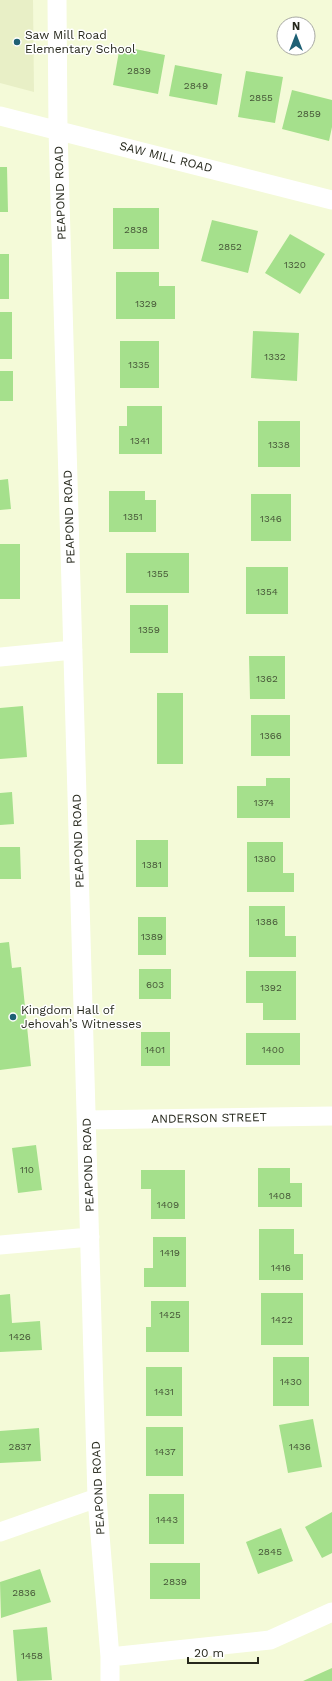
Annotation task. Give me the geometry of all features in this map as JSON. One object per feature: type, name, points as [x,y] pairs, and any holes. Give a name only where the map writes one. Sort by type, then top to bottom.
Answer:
[{"type":"street","name":"PEAPOND ROAD","points":[[57,0],[58,130],[97,1498],[110,1657],[110,1681]]},
{"type":"street","name":"SAW MILL ROAD","points":[[0,116],[332,200]]},
{"type":"street","points":[[0,657],[73,650]]},
{"type":"street","name":"ANDERSON STREET","points":[[87,1120],[332,1116]]},
{"type":"street","points":[[0,1245],[90,1236]]},
{"type":"street","points":[[0,1532],[97,1498]]},
{"type":"street","points":[[110,1657],[270,1640],[332,1612]]},
{"type":"shaded area","name":"Saw Mill Road Elementary School","points":[[0,0],[33,0],[34,92],[0,83]]},
{"type":"building","points":[[120,46],[165,55],[158,94],[113,85]]},
{"type":"building","points":[[175,65],[222,74],[217,105],[169,96]]},
{"type":"building","points":[[246,71],[283,77],[275,123],[238,117]]},
{"type":"building","points":[[292,90],[332,100],[332,127],[329,141],[282,129]]},
{"type":"building","points":[[0,167],[7,167],[8,212],[0,212]]},
{"type":"building","points":[[113,208],[159,208],[159,249],[113,249]]},
{"type":"building","points":[[212,220],[258,231],[248,273],[201,261]]},
{"type":"building","points":[[290,234],[325,254],[300,294],[265,273]]},
{"type":"building","points":[[0,254],[9,254],[9,299],[0,299]]},
{"type":"building","points":[[116,272],[159,272],[159,286],[175,286],[175,319],[116,319]]},
{"type":"building","points":[[0,312],[12,312],[12,359],[0,359]]},
{"type":"building","points":[[253,331],[299,333],[297,381],[251,378]]},
{"type":"building","points":[[120,341],[159,341],[159,388],[120,388]]},
{"type":"building","points":[[0,371],[13,371],[13,401],[0,401]]},
{"type":"building","points":[[127,406],[162,406],[162,454],[119,454],[119,426],[127,426]]},
{"type":"building","points":[[258,421],[300,421],[300,467],[258,467]]},
{"type":"building","points":[[8,479],[11,509],[0,510],[0,480]]},
{"type":"building","points":[[109,491],[145,491],[145,500],[156,500],[156,532],[109,532]]},
{"type":"building","points":[[251,494],[291,494],[291,541],[251,541]]},
{"type":"building","points":[[0,544],[20,544],[20,599],[0,599]]},
{"type":"building","points":[[126,553],[189,553],[189,593],[126,593]]},
{"type":"building","points":[[246,567],[288,567],[288,614],[246,614]]},
{"type":"building","points":[[130,605],[168,605],[168,653],[130,653]]},
{"type":"building","points":[[249,656],[285,656],[285,699],[250,699]]},
{"type":"building","points":[[157,693],[183,693],[183,764],[157,764]]},
{"type":"building","points":[[23,706],[27,757],[0,759],[0,708]]},
{"type":"building","points":[[251,715],[290,715],[290,756],[251,756]]},
{"type":"building","points":[[266,778],[290,778],[290,818],[237,818],[237,786],[266,786]]},
{"type":"building","points":[[12,792],[14,824],[0,825],[0,793]]},
{"type":"building","points":[[136,840],[168,840],[168,887],[136,887]]},
{"type":"building","points":[[247,842],[283,842],[283,873],[294,873],[294,892],[247,892]]},
{"type":"building","points":[[0,847],[20,847],[21,879],[0,879]]},
{"type":"building","points":[[249,906],[285,906],[285,936],[296,936],[296,957],[249,957]]},
{"type":"building","points":[[138,917],[166,917],[166,955],[138,955]]},
{"type":"building","name":"Kingdom Hall of Jehovah’s Witnesses","points":[[9,942],[12,968],[21,967],[31,1066],[0,1070],[0,943]]},
{"type":"building","points":[[139,969],[171,969],[171,999],[139,999]]},
{"type":"building","points":[[246,971],[296,971],[296,1020],[263,1020],[263,1003],[246,1003]]},
{"type":"building","points":[[141,1032],[170,1032],[170,1066],[141,1066]]},
{"type":"building","points":[[246,1033],[300,1033],[300,1065],[246,1065]]},
{"type":"building","points":[[36,1145],[42,1190],[18,1193],[12,1148]]},
{"type":"building","points":[[258,1168],[290,1168],[290,1183],[302,1183],[302,1207],[258,1207]]},
{"type":"building","points":[[141,1170],[185,1170],[185,1219],[151,1219],[151,1189],[141,1189]]},
{"type":"building","points":[[259,1229],[294,1229],[294,1254],[303,1254],[303,1280],[259,1280]]},
{"type":"building","points":[[153,1237],[186,1237],[186,1287],[144,1287],[144,1268],[153,1268]]},
{"type":"building","points":[[261,1293],[303,1293],[303,1345],[261,1345]]},
{"type":"building","points":[[10,1294],[12,1323],[40,1321],[42,1350],[0,1352],[0,1295]]},
{"type":"building","points":[[151,1301],[189,1301],[189,1352],[146,1352],[146,1327],[151,1327]]},
{"type":"building","points":[[273,1357],[309,1357],[309,1406],[273,1406]]},
{"type":"building","points":[[146,1367],[182,1367],[182,1416],[146,1416]]},
{"type":"building","points":[[313,1419],[322,1467],[288,1473],[279,1425]]},
{"type":"building","points":[[146,1427],[183,1427],[183,1476],[146,1476]]},
{"type":"building","points":[[39,1428],[41,1461],[0,1463],[0,1431]]},
{"type":"building","points":[[149,1494],[184,1494],[184,1544],[149,1544]]},
{"type":"building","points":[[332,1512],[332,1553],[322,1558],[305,1527]]},
{"type":"building","points":[[281,1528],[293,1561],[258,1574],[246,1542]]},
{"type":"building","points":[[150,1563],[200,1563],[200,1599],[150,1599]]},
{"type":"building","points":[[40,1569],[51,1602],[1,1618],[0,1582]]},
{"type":"building","points":[[47,1627],[52,1680],[17,1681],[13,1630]]},
{"type":"building","points":[[332,1668],[332,1681],[303,1681]]},
{"type":"place","name":"Saw Mill Road Elementary School","points":[[17,42]]},
{"type":"place","name":"Kingdom Hall of Jehovah’s Witnesses","points":[[13,1017]]}]
